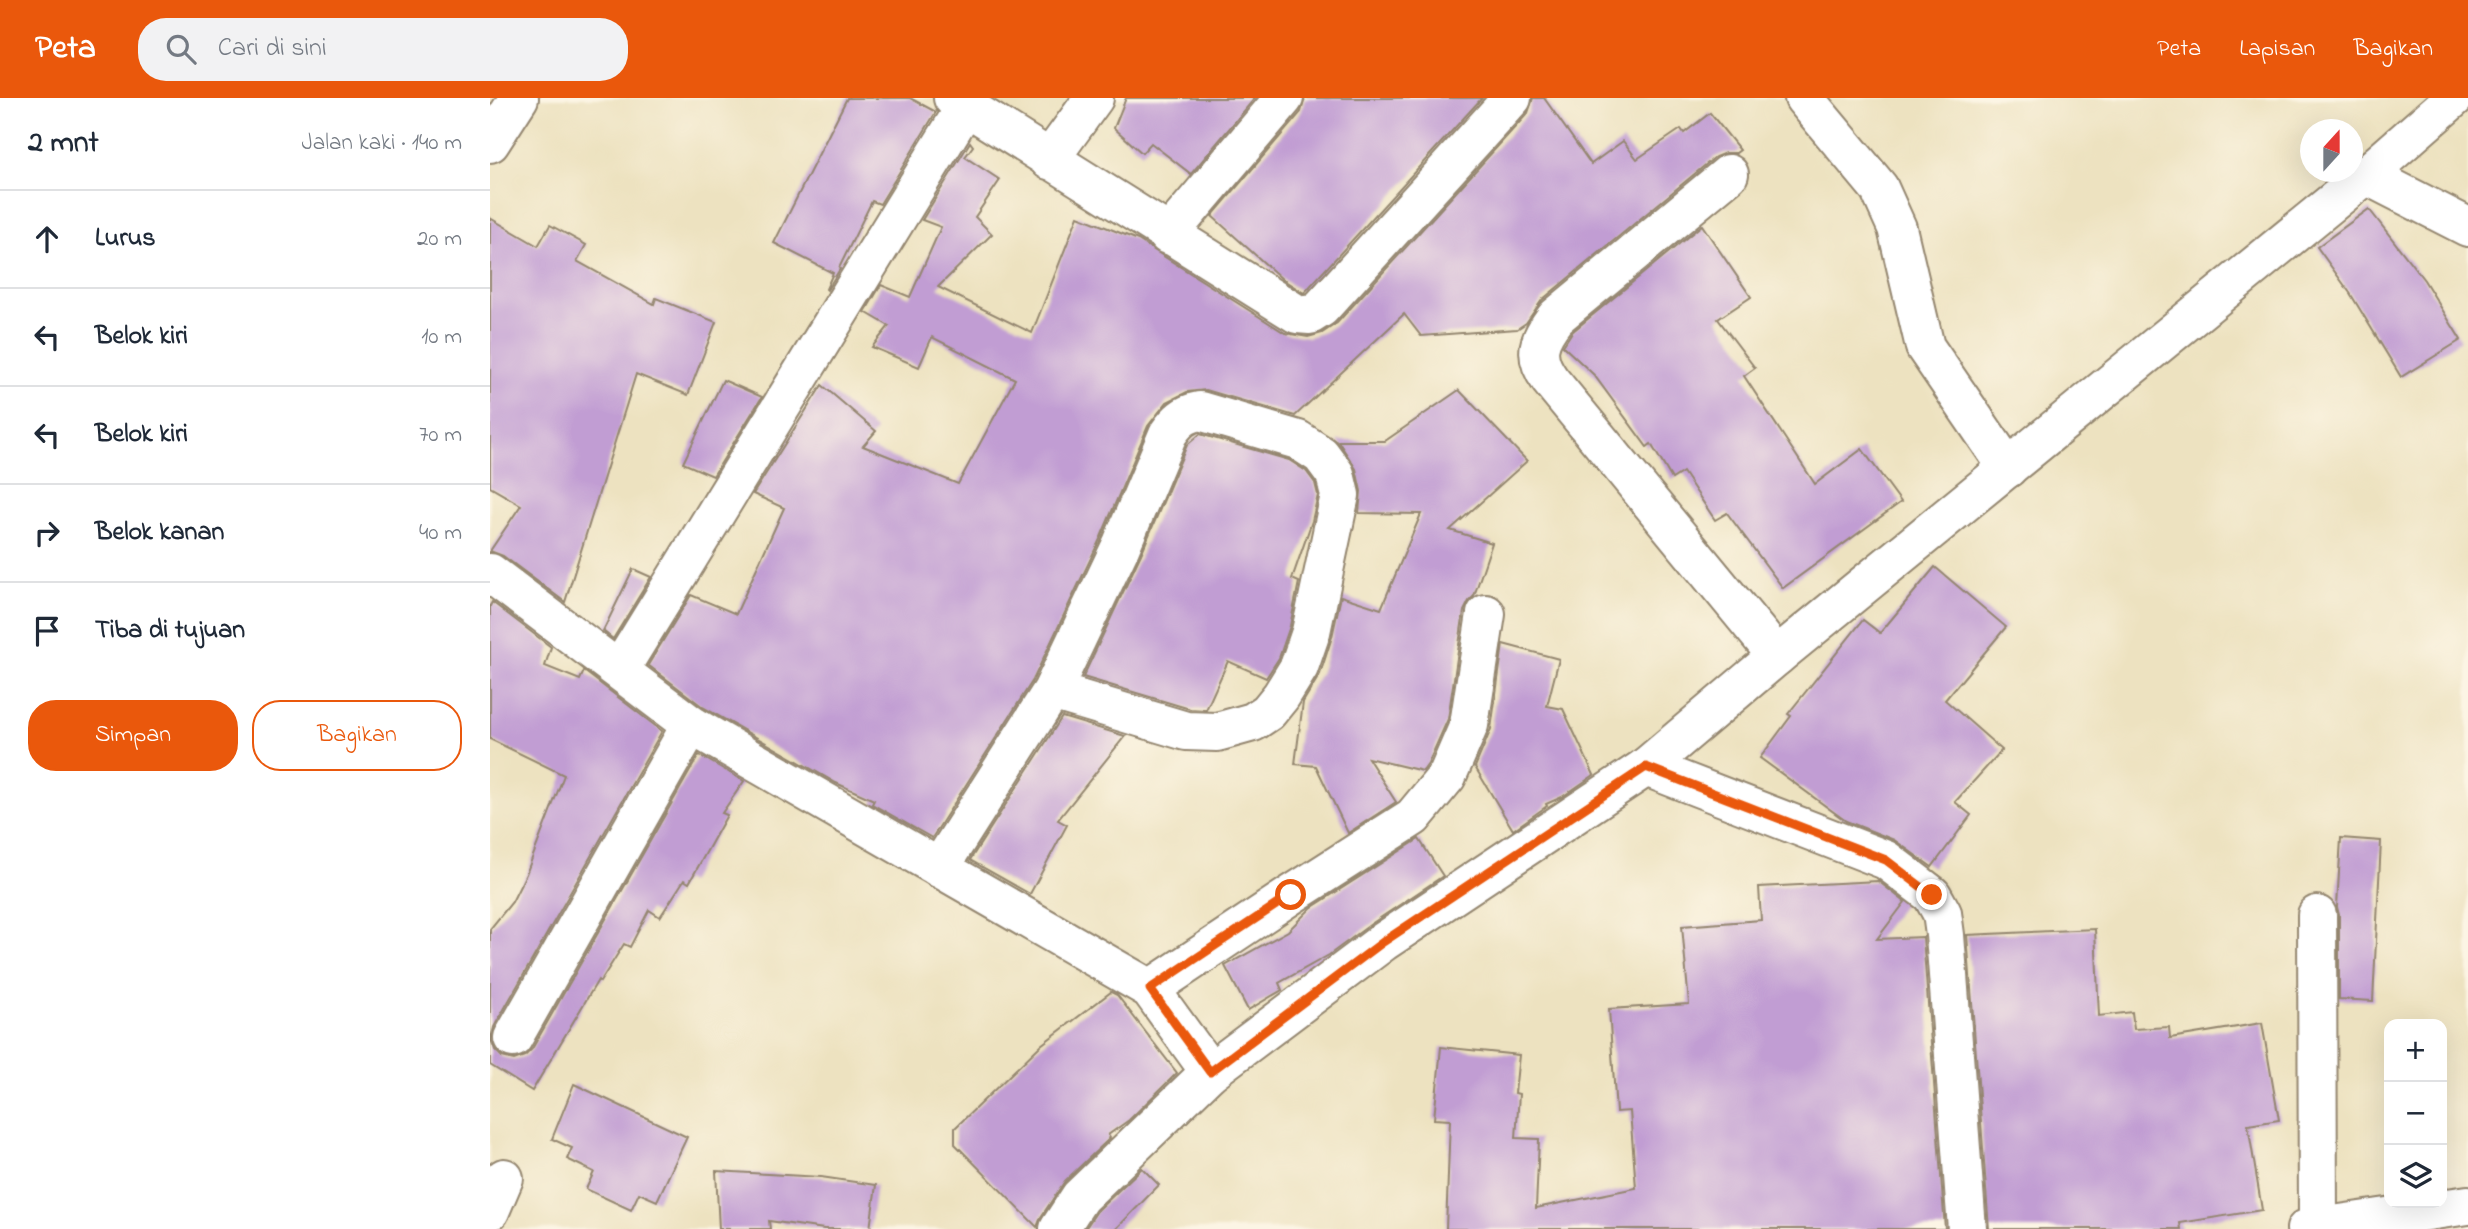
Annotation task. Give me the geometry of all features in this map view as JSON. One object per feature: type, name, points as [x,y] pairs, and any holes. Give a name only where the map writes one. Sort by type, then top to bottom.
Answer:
[{"type":"street","points":[[490,142],[519,98]]},
{"type":"street","points":[[1049,160],[1094,98]]},
{"type":"street","points":[[1168,235],[1284,98]]},
{"type":"street","points":[[620,669],[960,102],[1297,314],[1310,315],[1321,307],[1512,98]]},
{"type":"street","points":[[1804,98],[1879,188],[1897,228],[1925,347],[2008,468]]},
{"type":"street","points":[[1059,1229],[1080,1197],[1210,1072],[1383,942],[1646,767],[1777,656],[2366,175],[2454,98]]},
{"type":"street","points":[[1729,174],[1556,317],[1542,334],[1538,345],[1542,369],[1550,380],[1777,656]]},
{"type":"street","points":[[2366,175],[2468,227]]},
{"type":"street","points":[[939,868],[1052,691],[1121,547],[1168,435],[1181,418],[1200,411],[1217,415],[1298,440],[1321,455],[1335,474],[1340,495],[1335,522],[1311,632],[1299,667],[1268,712],[1253,722],[1217,732],[1186,731],[1052,691]]},
{"type":"street","points":[[490,573],[691,725],[1150,989],[1210,1072]]},
{"type":"street","points":[[1150,989],[1413,817],[1447,776],[1469,725],[1486,614]]},
{"type":"street","points":[[513,1038],[691,725]]},
{"type":"street","points":[[1646,767],[1886,860],[1932,895],[1942,913],[1945,935],[1967,1229]]},
{"type":"street","points":[[2316,915],[2312,1228],[2468,1205]]},
{"type":"building","points":[[847,98],[910,98],[936,112],[880,204],[872,201],[840,269],[827,290],[833,273],[774,243]]},
{"type":"building","points":[[1126,98],[1255,98],[1191,174],[1151,143],[1142,153],[1114,128]]},
{"type":"building","points":[[1305,98],[1482,98],[1304,293],[1282,279],[1212,216],[1301,112]]},
{"type":"building","points":[[1533,98],[1544,98],[1591,164],[1623,141],[1637,159],[1681,129],[1684,133],[1710,113],[1740,150],[1715,157],[1542,300],[1526,323],[1517,329],[1421,336],[1404,314],[1295,416],[1206,390],[1187,392],[1167,402],[1148,426],[1101,537],[1033,680],[932,838],[872,804],[874,800],[836,783],[703,707],[648,665],[691,595],[736,614],[784,508],[753,494],[822,385],[876,431],[863,446],[958,484],[1015,379],[932,337],[919,367],[872,347],[889,326],[865,312],[881,285],[910,297],[941,227],[922,220],[970,142],[973,146],[965,157],[1000,180],[975,217],[992,234],[938,287],[1032,333],[1078,216],[1138,240],[1285,333],[1308,337],[1322,333],[1337,323],[1528,113]]},
{"type":"building","points":[[2369,209],[2424,280],[2461,340],[2401,377],[2350,293],[2317,247]]},
{"type":"building","points":[[490,218],[538,246],[550,225],[586,245],[577,261],[654,304],[656,298],[716,322],[688,395],[636,374],[565,602],[503,556],[490,551],[521,505],[490,487]]},
{"type":"building","points":[[1702,225],[1751,297],[1718,319],[1755,368],[1744,376],[1815,484],[1862,449],[1901,502],[1783,588],[1727,513],[1715,520],[1683,472],[1672,479],[1651,444],[1647,447],[1594,375],[1563,346],[1572,332]]},
{"type":"building","points":[[723,380],[762,397],[713,476],[683,463]]},
{"type":"building","points":[[1459,390],[1527,461],[1450,530],[1492,543],[1474,596],[1464,611],[1448,719],[1428,764],[1423,771],[1368,758],[1396,802],[1348,833],[1316,766],[1295,764],[1303,702],[1320,674],[1341,596],[1381,609],[1421,514],[1359,513],[1361,491],[1356,469],[1338,441],[1385,441]]},
{"type":"building","points":[[1200,434],[1289,460],[1306,471],[1315,483],[1318,495],[1292,579],[1299,582],[1290,626],[1279,658],[1266,678],[1228,661],[1206,710],[1190,709],[1083,677],[1141,554],[1187,445]]},
{"type":"building","points":[[1935,567],[2006,627],[1945,700],[2002,750],[1955,802],[1971,815],[1932,867],[1894,840],[1846,821],[1760,758],[1791,716],[1788,714],[1863,620],[1880,633]]},
{"type":"building","points":[[633,569],[651,577],[613,639],[603,631]]},
{"type":"building","points":[[492,602],[551,647],[545,666],[580,680],[584,671],[662,731],[494,1027],[491,1039],[495,1050],[502,1057],[514,1060],[525,1056],[532,1049],[699,755],[744,781],[722,813],[727,815],[689,883],[684,880],[660,917],[649,910],[630,947],[624,944],[600,982],[598,980],[532,1091],[490,1065],[490,929],[512,902],[526,874],[564,775],[490,739]]},
{"type":"building","points":[[1503,644],[1559,659],[1547,706],[1563,709],[1594,775],[1562,797],[1546,804],[1547,806],[1513,830],[1475,767],[1491,729]]},
{"type":"building","points":[[1062,717],[1125,736],[1058,820],[1067,825],[1030,894],[970,860]]},
{"type":"building","points":[[2341,838],[2381,841],[2373,1001],[2339,999],[2337,907]]},
{"type":"building","points":[[1419,839],[1443,876],[1329,955],[1279,983],[1282,990],[1248,1010],[1225,966],[1288,931],[1311,908]]},
{"type":"building","points":[[1878,881],[1905,902],[1877,939],[1923,937],[1945,1229],[1446,1229],[1450,1120],[1434,1119],[1441,1047],[1519,1055],[1515,1093],[1519,1094],[1516,1138],[1539,1139],[1536,1208],[1636,1188],[1630,1111],[1616,1112],[1609,1009],[1689,1004],[1682,926],[1761,920],[1759,887]]},
{"type":"building","points":[[2095,929],[2099,1016],[2132,1012],[2134,1029],[2169,1027],[2170,1038],[2262,1023],[2279,1120],[2248,1125],[2262,1210],[2180,1223],[2181,1229],[1989,1229],[1967,935]]},
{"type":"building","points":[[1111,992],[1117,995],[1177,1073],[1129,1120],[1108,1135],[1110,1138],[1065,1181],[1037,1227],[955,1144],[955,1128],[1041,1045]]},
{"type":"building","points":[[574,1084],[687,1137],[657,1201],[639,1193],[631,1210],[586,1189],[594,1172],[567,1159],[572,1148],[552,1139]]},
{"type":"building","points":[[1142,1168],[1159,1185],[1116,1229],[1085,1229],[1097,1211]]},
{"type":"building","points":[[716,1171],[821,1177],[876,1185],[870,1229],[824,1229],[769,1221],[770,1229],[719,1229]]},
{"type":"route","points":[[1291,895],[1150,989],[1210,1072],[1383,942],[1646,767],[1886,860],[1932,895]]}]
